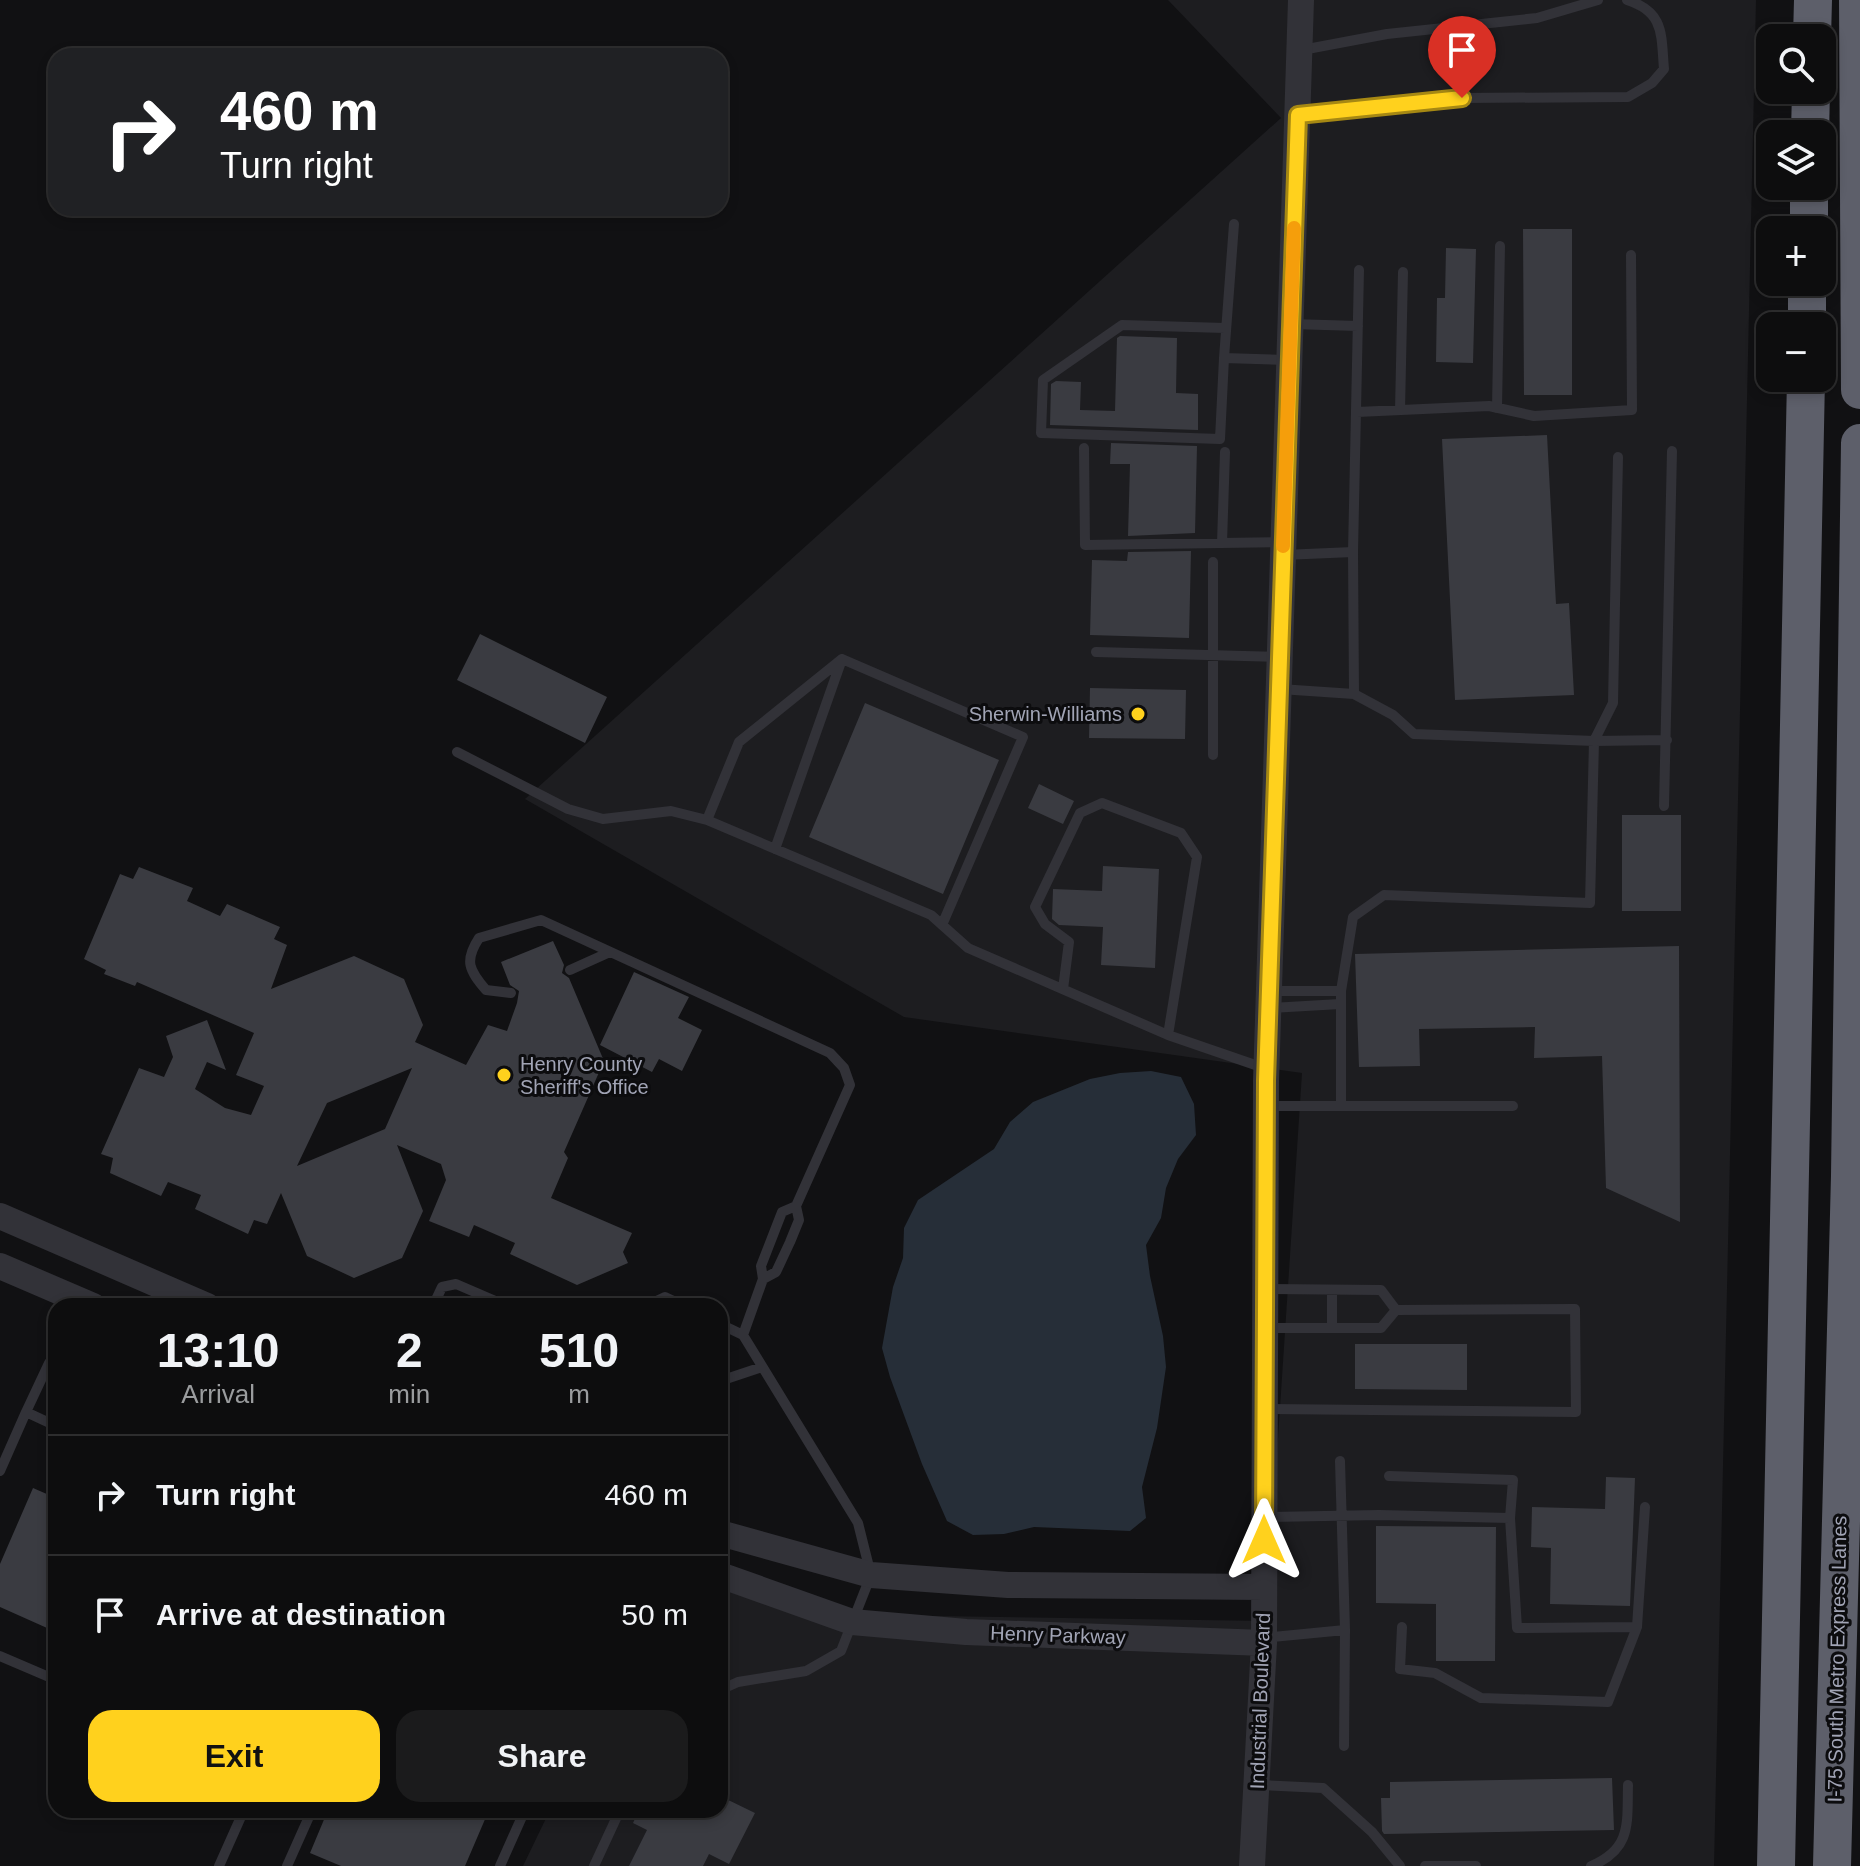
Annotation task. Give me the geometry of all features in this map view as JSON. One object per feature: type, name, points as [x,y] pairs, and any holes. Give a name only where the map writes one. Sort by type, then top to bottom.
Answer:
[{"type":"highway","points":[[1812,24],[1813,0]]},
{"type":"highway","points":[[1858,0],[1860,390]]},
{"type":"highway","points":[[1776,1866],[1806,392]]},
{"type":"highway","name":"I-75 South Metro Express Lanes","points":[[1832,1866],[1850,1176],[1860,443]]},
{"type":"street","name":"Industrial Boulevard","points":[[1252,1866],[1264,1641],[1266,1069],[1301,0]]},
{"type":"street","points":[[0,1216],[189,1298]]},
{"type":"street","points":[[0,1266],[74,1298]]},
{"type":"street","points":[[728,1535],[871,1575],[1008,1585],[1264,1587]]},
{"type":"street","name":"Henry Parkway","points":[[728,1578],[852,1622],[966,1632],[1264,1641]]},
{"type":"lane","points":[[1300,50],[1387,34],[1537,18],[1598,0]]},
{"type":"lane","points":[[1298,115],[1462,98],[1628,97],[1652,83],[1664,69],[1660,25],[1648,9],[1627,0]]},
{"type":"lane","points":[[1225,328],[1122,325],[1043,380],[1041,433],[1220,439],[1234,224]]},
{"type":"lane","points":[[1497,408],[1500,246]]},
{"type":"lane","points":[[1357,412],[1489,406],[1534,416],[1632,410],[1631,255]]},
{"type":"lane","points":[[1354,694],[1353,552],[1359,270]]},
{"type":"lane","points":[[1400,410],[1403,272]]},
{"type":"lane","points":[[1291,324],[1358,326]]},
{"type":"lane","points":[[1224,358],[1289,361]]},
{"type":"lane","points":[[1084,448],[1085,545],[1222,543],[1353,552]]},
{"type":"lane","points":[[1664,806],[1672,451]]},
{"type":"lane","points":[[1222,543],[1225,452]]},
{"type":"lane","points":[[1341,1106],[1340,1004],[1353,917],[1384,895],[1590,903],[1594,741],[1613,703],[1618,457]]},
{"type":"lane","points":[[1213,562],[1213,755]]},
{"type":"lane","points":[[1096,652],[1280,657]]},
{"type":"lane","points":[[707,820],[739,742],[842,659]]},
{"type":"lane","points":[[775,849],[842,659]]},
{"type":"lane","points":[[842,659],[1023,737],[942,925]]},
{"type":"lane","points":[[1279,689],[1354,694],[1393,715],[1414,734],[1594,741],[1667,740]]},
{"type":"lane","points":[[457,752],[568,809],[603,819],[671,811],[707,820],[931,915],[968,948],[1168,1035],[1266,1069]]},
{"type":"lane","points":[[1063,989],[1069,942],[1045,924],[1035,907],[1080,813],[1102,803],[1181,833],[1197,857],[1168,1035]]},
{"type":"lane","points":[[511,993],[486,990],[471,972],[470,952],[479,938],[541,920],[830,1053],[844,1068],[850,1085],[796,1206],[799,1220],[776,1272],[763,1279]]},
{"type":"lane","points":[[570,970],[610,952]]},
{"type":"lane","points":[[1269,999],[1341,991]]},
{"type":"lane","points":[[1269,999],[1340,1004]]},
{"type":"lane","points":[[1266,1106],[1513,1106]]},
{"type":"lane","points":[[743,1335],[763,1279],[761,1266],[782,1212],[796,1206]]},
{"type":"lane","points":[[437,1298],[442,1287],[456,1284],[488,1298]]},
{"type":"lane","points":[[1265,1289],[1381,1290],[1396,1310]]},
{"type":"lane","points":[[1332,1290],[1332,1328]]},
{"type":"lane","points":[[1265,1328],[1381,1328],[1396,1310],[1575,1309],[1576,1412],[1265,1409]]},
{"type":"lane","points":[[728,1328],[743,1335],[858,1523],[871,1575],[841,1651],[806,1671],[738,1682],[728,1686]]},
{"type":"lane","points":[[0,1471],[48,1365]]},
{"type":"lane","points":[[728,1378],[762,1367]]},
{"type":"lane","points":[[26,1412],[48,1422]]},
{"type":"lane","points":[[1340,1461],[1345,1630],[1344,1746]]},
{"type":"lane","points":[[1389,1476],[1513,1480],[1510,1518],[1517,1628],[1637,1627]]},
{"type":"lane","points":[[1402,1627],[1400,1669],[1435,1673],[1481,1698],[1608,1702],[1637,1627],[1645,1507]]},
{"type":"lane","points":[[1264,1517],[1510,1518]]},
{"type":"lane","points":[[1264,1641],[1345,1630]]},
{"type":"lane","points":[[0,1656],[48,1677]]},
{"type":"lane","points":[[1257,1784],[1323,1788],[1372,1832],[1400,1866]]},
{"type":"lane","points":[[1591,1866],[1604,1861],[1627,1834],[1628,1785]]},
{"type":"lane","points":[[219,1866],[240,1818]]},
{"type":"lane","points":[[287,1866],[308,1818]]},
{"type":"lane","points":[[500,1866],[521,1818]]},
{"type":"lane","points":[[594,1866],[616,1818]]},
{"type":"lane","points":[[1425,1866],[1476,1866]]},
{"type":"shaded area","points":[[1168,0],[1756,0],[1714,1866],[523,1866],[546,1818],[728,1818],[728,1590],[866,1615],[1266,1621],[1302,1073],[904,1017],[525,799],[1281,118]]},
{"type":"shaded area","points":[[1151,1071],[1181,1077],[1194,1104],[1196,1135],[1178,1159],[1166,1188],[1161,1218],[1146,1245],[1166,1367],[1157,1428],[1142,1487],[1146,1518],[1130,1531],[1034,1527],[1004,1534],[973,1535],[947,1521],[922,1464],[882,1348],[893,1287],[903,1258],[904,1228],[918,1200],[994,1149],[1010,1122],[1033,1102],[1090,1079]]},
{"type":"building","points":[[1523,229],[1572,229],[1572,395],[1524,395]]},
{"type":"building","points":[[1446,248],[1476,249],[1473,363],[1436,362],[1437,298],[1445,298]]},
{"type":"building","points":[[1117,338],[1177,338],[1176,393],[1198,394],[1198,430],[1050,425],[1051,384],[1056,381],[1081,382],[1080,410],[1115,411]]},
{"type":"building","points":[[1547,435],[1556,604],[1569,603],[1574,695],[1455,700],[1442,439]]},
{"type":"building","points":[[1111,443],[1197,446],[1195,533],[1128,536],[1130,464],[1110,464]]},
{"type":"building","points":[[1191,551],[1189,638],[1090,635],[1092,560],[1127,561],[1128,552]]},
{"type":"building","points":[[480,634],[607,697],[585,743],[457,680]]},
{"type":"building","name":"Sherwin-Williams","points":[[1090,688],[1186,690],[1185,739],[1089,738]]},
{"type":"building","points":[[865,703],[999,760],[943,894],[809,837]]},
{"type":"building","points":[[1039,784],[1074,801],[1063,824],[1028,808]]},
{"type":"building","points":[[1622,815],[1681,815],[1681,911],[1622,911]]},
{"type":"building","points":[[1103,866],[1159,869],[1155,968],[1101,965],[1103,927],[1059,925],[1052,919],[1053,889],[1102,891]]},
{"type":"building","name":"Henry County Sheriff's Office","points":[[139,867],[193,888],[187,901],[220,916],[227,904],[280,927],[274,939],[287,945],[271,989],[354,956],[404,979],[423,1025],[415,1042],[466,1065],[488,1025],[507,1031],[517,1003],[519,991],[510,985],[501,962],[553,941],[564,965],[562,973],[569,978],[604,1061],[564,1152],[568,1158],[551,1198],[632,1233],[623,1252],[628,1263],[577,1285],[510,1254],[515,1243],[474,1225],[469,1237],[429,1221],[446,1180],[441,1164],[397,1145],[423,1211],[402,1258],[354,1278],[307,1256],[281,1193],[267,1224],[254,1220],[248,1234],[195,1209],[201,1195],[168,1182],[161,1196],[110,1173],[113,1158],[101,1154],[139,1068],[164,1077],[173,1057],[166,1036],[207,1020],[226,1070],[207,1062],[195,1089],[225,1108],[251,1115],[264,1086],[236,1075],[254,1033],[137,982],[135,986],[104,974],[106,970],[84,959],[120,874],[133,879]],"holes":[[[412,1068],[385,1129],[297,1166],[327,1103]]]},
{"type":"building","points":[[1679,946],[1680,1222],[1606,1188],[1602,1056],[1534,1058],[1535,1027],[1419,1029],[1420,1066],[1359,1067],[1355,954]]},
{"type":"building","points":[[634,972],[689,997],[678,1018],[702,1030],[682,1071],[659,1059],[652,1072],[600,1045]]},
{"type":"building","points":[[1355,1344],[1467,1344],[1467,1390],[1355,1389]]},
{"type":"building","points":[[1606,1477],[1635,1478],[1630,1606],[1550,1604],[1551,1548],[1531,1547],[1532,1507],[1605,1509]]},
{"type":"building","points":[[33,1488],[48,1495],[48,1628],[0,1607],[0,1564]]},
{"type":"building","points":[[1376,1526],[1496,1527],[1495,1661],[1436,1661],[1436,1604],[1376,1603]]},
{"type":"building","points":[[1612,1778],[1614,1830],[1384,1834],[1382,1831],[1381,1798],[1390,1798],[1390,1782]]},
{"type":"building","points":[[728,1800],[755,1813],[729,1864],[709,1854],[703,1866],[629,1866],[647,1830],[633,1823],[635,1818],[728,1818]]},
{"type":"building","points":[[325,1818],[486,1818],[465,1866],[341,1866],[310,1853]]},
{"type":"slow traffic","points":[[1283,546],[1294,228]]},
{"type":"place","name":"Sherwin-Williams","points":[[1138,714]]},
{"type":"place","name":"Henry County Sheriff's Office","points":[[504,1075]]},
{"type":"route","points":[[1264,1540],[1266,1081],[1298,115],[1462,98]]}]
